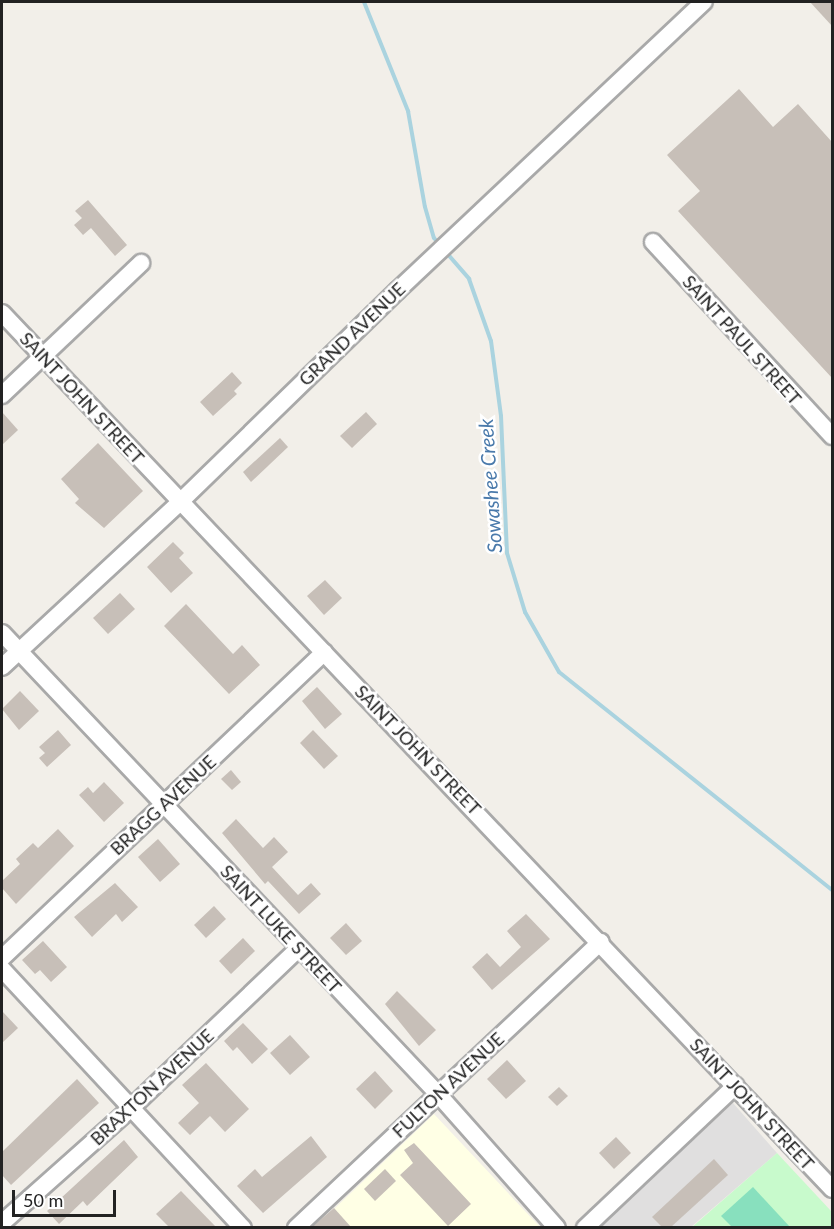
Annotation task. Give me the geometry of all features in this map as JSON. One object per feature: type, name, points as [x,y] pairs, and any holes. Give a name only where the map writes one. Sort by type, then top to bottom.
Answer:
[{"type":"street","name":"GRAND AVENUE","points":[[2,667],[180,501],[490,202],[704,2]]},
{"type":"street","name":"SAINT PAUL STREET","points":[[653,242],[832,436]]},
{"type":"street","points":[[2,395],[141,263]]},
{"type":"street","name":"SAINT JOHN STREET","points":[[2,313],[601,942],[832,1189]]},
{"type":"street","name":"SAINT LUKE STREET","points":[[2,633],[438,1094],[557,1227]]},
{"type":"street","name":"BRAGG AVENUE","points":[[2,958],[324,652]]},
{"type":"street","name":"FULTON AVENUE","points":[[296,1227],[601,942]]},
{"type":"street","name":"BRAXTON AVENUE","points":[[2,1223],[131,1108],[299,948]]},
{"type":"street","points":[[2,969],[243,1227]]},
{"type":"street","points":[[585,1227],[735,1086]]},
{"type":"shaded area","points":[[733,1103],[777,1153],[691,1227],[588,1228]]},
{"type":"shaded area","points":[[434,1114],[540,1227],[314,1228]]},
{"type":"green space","points":[[777,1153],[832,1212],[832,1227],[691,1228]]},
{"type":"green space","points":[[753,1187],[790,1227],[732,1227],[721,1216]]},
{"type":"building","points":[[810,2],[832,2],[832,26]]},
{"type":"building","points":[[739,89],[773,127],[798,104],[832,142],[832,378],[678,211],[700,191],[667,155]]},
{"type":"building","points":[[88,200],[127,245],[115,256],[91,228],[83,235],[74,225],[82,218],[75,211]]},
{"type":"building","points":[[232,372],[242,383],[234,391],[237,394],[213,416],[200,402]]},
{"type":"building","points":[[2,412],[18,430],[2,445]]},
{"type":"building","points":[[366,412],[377,424],[352,448],[340,436]]},
{"type":"building","points":[[280,438],[288,447],[251,482],[243,472]]},
{"type":"building","points":[[98,443],[143,491],[104,528],[75,503],[79,499],[61,479]]},
{"type":"building","points":[[173,542],[184,553],[179,558],[193,573],[171,593],[147,567]]},
{"type":"building","points":[[325,580],[342,598],[324,615],[307,596]]},
{"type":"building","points":[[120,593],[135,609],[108,634],[93,618]]},
{"type":"building","points":[[186,604],[233,654],[242,645],[260,665],[229,694],[164,626]]},
{"type":"building","points":[[317,687],[342,714],[325,729],[302,701]]},
{"type":"building","points":[[20,691],[39,711],[19,730],[2,709]]},
{"type":"building","points":[[58,730],[71,745],[47,767],[39,758],[45,753],[39,747]]},
{"type":"building","points":[[313,730],[338,756],[324,769],[300,743]]},
{"type":"building","points":[[231,770],[241,782],[232,790],[221,779]]},
{"type":"building","points":[[104,782],[124,803],[104,822],[79,795],[88,787],[93,793]]},
{"type":"building","points":[[236,819],[263,848],[274,837],[288,852],[272,867],[298,895],[311,883],[321,894],[299,914],[268,881],[265,884],[222,833]]},
{"type":"building","points":[[58,829],[74,846],[16,904],[2,888],[2,881],[20,864],[16,859],[33,843],[38,848]]},
{"type":"building","points":[[158,839],[180,864],[160,882],[138,857]]},
{"type":"building","points":[[115,883],[138,907],[122,922],[116,914],[92,937],[74,917]]},
{"type":"building","points":[[214,906],[226,919],[206,938],[194,925]]},
{"type":"building","points":[[526,914],[550,939],[492,990],[472,967],[487,953],[500,967],[521,947],[507,931]]},
{"type":"building","points":[[346,923],[362,941],[346,955],[330,938]]},
{"type":"building","points":[[243,938],[255,951],[231,974],[219,961]]},
{"type":"building","points":[[43,941],[67,967],[51,982],[40,970],[35,974],[22,960]]},
{"type":"building","points":[[397,991],[436,1030],[419,1046],[385,1004]]},
{"type":"building","points":[[2,1011],[18,1028],[2,1043]]},
{"type":"building","points":[[243,1023],[268,1049],[252,1064],[237,1047],[233,1051],[224,1041]]},
{"type":"building","points":[[290,1035],[310,1057],[290,1075],[270,1053]]},
{"type":"building","points":[[507,1060],[526,1081],[506,1099],[487,1079]]},
{"type":"building","points":[[206,1063],[249,1109],[225,1132],[210,1116],[190,1135],[178,1123],[199,1103],[182,1085]]},
{"type":"building","points":[[375,1071],[393,1091],[375,1109],[356,1089]]},
{"type":"building","points":[[77,1079],[99,1103],[11,1185],[2,1175],[2,1152]]},
{"type":"building","points":[[559,1087],[568,1096],[557,1106],[548,1097]]},
{"type":"building","points":[[311,1136],[327,1157],[263,1213],[237,1186],[255,1169],[262,1177]]},
{"type":"building","points":[[616,1137],[631,1153],[614,1169],[599,1153]]},
{"type":"building","points":[[124,1140],[138,1157],[87,1206],[83,1201],[59,1224],[47,1211]]},
{"type":"building","points":[[414,1143],[471,1204],[448,1226],[400,1175],[413,1163],[404,1150]]},
{"type":"building","points":[[714,1159],[728,1175],[671,1227],[662,1227],[652,1217]]},
{"type":"building","points":[[385,1169],[396,1181],[375,1201],[364,1189]]},
{"type":"building","points":[[181,1191],[216,1227],[169,1227],[156,1214]]},
{"type":"building","points":[[334,1208],[351,1227],[312,1227]]},
{"type":"waterway","name":"Sowashee Creek","points":[[364,2],[408,111],[425,207],[434,238],[440,245]]},
{"type":"waterway","name":"Sowashee Creek","points":[[445,251],[469,279],[491,341],[501,416],[507,553],[525,612],[559,672],[832,890]]}]
